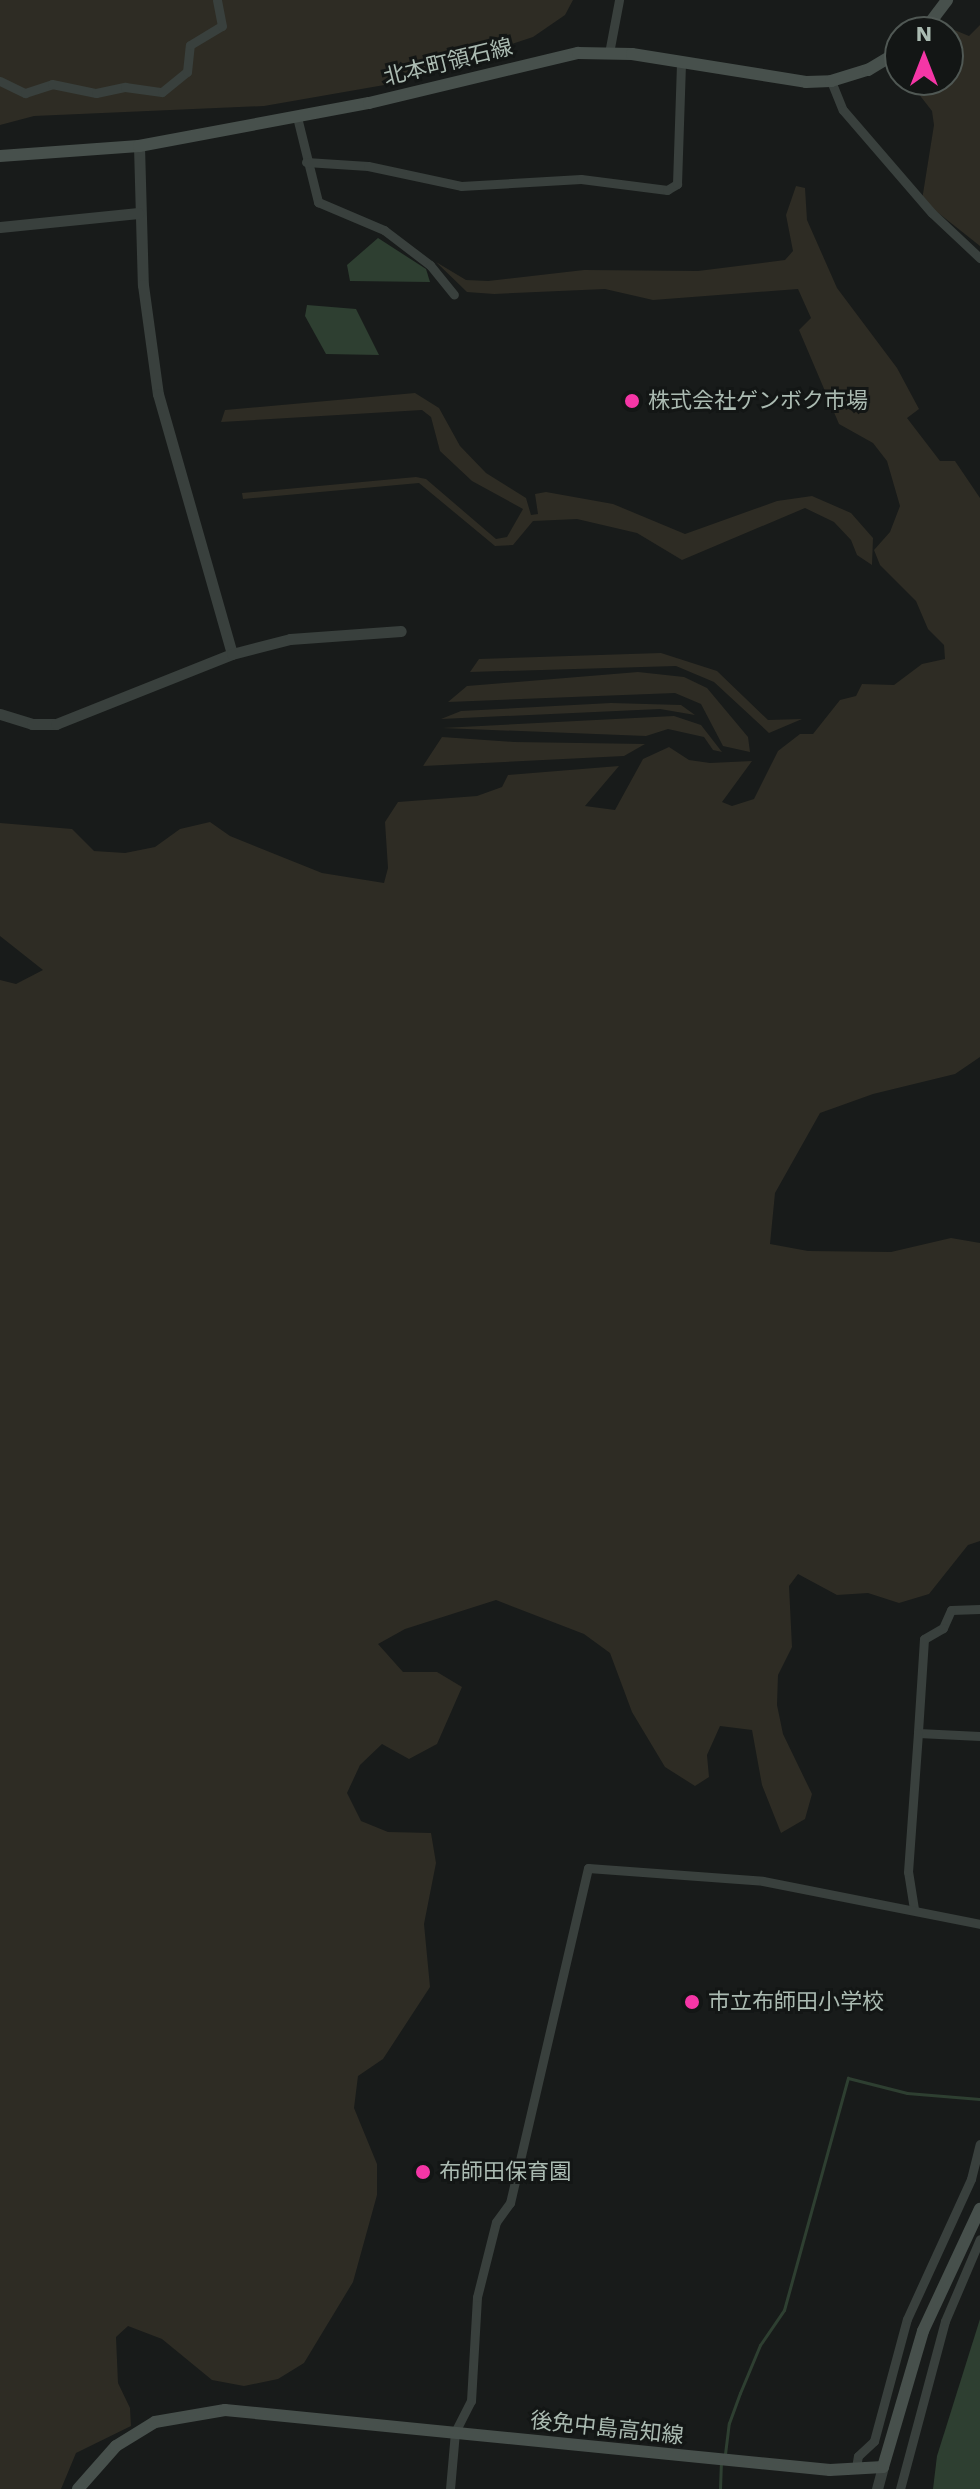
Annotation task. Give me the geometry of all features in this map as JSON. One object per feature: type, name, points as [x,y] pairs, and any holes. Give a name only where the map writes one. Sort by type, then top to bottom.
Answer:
[{"type":"main road","name":"北本町領石線","points":[[0,156],[139,146],[297,117],[543,59],[609,53],[779,79],[831,81],[868,70],[884,60]]},
{"type":"main road","points":[[883,2467],[923,2331],[980,2209]]},
{"type":"main road","name":"後免中島高知線","points":[[78,2489],[116,2446],[155,2422],[225,2410],[814,2469],[883,2467]]},
{"type":"street","points":[[0,81],[25,93],[52,84],[96,93],[125,87],[162,92],[187,72],[190,45],[222,26],[217,0]]},
{"type":"street","points":[[609,53],[619,0]]},
{"type":"street","points":[[306,162],[368,166],[461,186],[581,179],[667,190],[677,184],[681,62]]},
{"type":"street","points":[[831,81],[843,110],[932,213],[980,258]]},
{"type":"street","points":[[297,117],[312,191],[323,207],[384,230],[430,265],[454,295]]},
{"type":"street","points":[[139,146],[138,213],[158,394],[232,654]]},
{"type":"street","points":[[0,227],[138,213]]},
{"type":"street","points":[[0,714],[32,724],[56,724],[232,654],[290,639],[401,631]]},
{"type":"street","points":[[914,1909],[908,1872],[924,1639],[943,1628],[951,1610],[980,1609]]},
{"type":"street","points":[[918,1733],[980,1736]]},
{"type":"street","points":[[450,2489],[455,2432],[471,2401],[477,2297],[496,2222],[510,2203],[518,2173],[588,1868],[689,1878],[717,1875],[914,1909],[980,1924]]},
{"type":"street","points":[[856,2468],[858,2456],[874,2441],[907,2319],[971,2179],[980,2144]]},
{"type":"street","points":[[900,2489],[945,2321],[980,2239]]},
{"type":"street","points":[[877,2489],[883,2467]]},
{"type":"shaded area","points":[[0,0],[573,0],[565,15],[533,37],[390,84],[264,106],[34,116],[0,125]]},
{"type":"shaded area","points":[[980,25],[980,246],[922,200],[934,125],[932,111],[920,96],[964,96],[964,34],[969,36]]},
{"type":"shaded area","points":[[796,186],[805,188],[807,220],[837,288],[897,368],[919,409],[907,418],[940,461],[955,461],[980,498],[980,1057],[955,1074],[873,1094],[820,1113],[775,1193],[770,1244],[808,1251],[891,1252],[951,1238],[980,1243],[980,1541],[968,1545],[929,1594],[899,1603],[868,1593],[837,1595],[798,1574],[789,1586],[792,1647],[778,1675],[777,1705],[783,1734],[812,1794],[805,1819],[781,1833],[762,1785],[752,1730],[720,1726],[707,1755],[709,1777],[695,1786],[665,1767],[632,1712],[610,1653],[584,1634],[496,1600],[405,1629],[378,1644],[403,1672],[437,1672],[462,1687],[437,1744],[409,1759],[382,1744],[360,1765],[347,1793],[361,1821],[388,1832],[431,1833],[436,1863],[424,1924],[430,1987],[383,2059],[358,2076],[354,2108],[377,2164],[377,2195],[353,2282],[304,2363],[278,2379],[244,2386],[212,2380],[162,2339],[128,2326],[116,2337],[118,2383],[130,2408],[131,2426],[76,2453],[61,2489],[0,2489],[0,980],[16,984],[43,970],[0,936],[0,823],[72,829],[94,851],[125,853],[155,847],[180,829],[210,822],[230,836],[322,873],[384,883],[388,868],[385,822],[398,802],[477,796],[502,787],[508,775],[619,766],[585,806],[615,810],[643,759],[669,747],[689,760],[710,763],[752,761],[722,802],[732,806],[754,799],[778,751],[800,734],[813,734],[840,700],[856,696],[862,684],[894,685],[922,664],[945,659],[944,645],[928,629],[916,601],[880,565],[874,550],[890,532],[900,506],[887,461],[873,443],[839,424],[799,330],[811,318],[798,289],[653,300],[605,289],[494,294],[467,292],[436,262],[466,280],[488,281],[584,270],[698,271],[785,260],[793,251],[786,215]]},
{"type":"shaded area","points":[[378,238],[426,269],[430,282],[350,281],[347,265]]},
{"type":"shaded area","points":[[307,305],[356,309],[379,355],[326,354],[305,316]]},
{"type":"shaded area","points":[[415,393],[439,408],[460,446],[486,473],[526,498],[531,515],[538,514],[535,494],[546,492],[613,504],[685,534],[777,501],[812,496],[851,513],[873,538],[872,565],[857,555],[851,540],[834,522],[805,508],[682,560],[637,533],[577,519],[533,521],[513,545],[495,546],[419,483],[243,499],[242,493],[416,477],[426,479],[496,539],[507,537],[523,509],[472,481],[440,451],[431,417],[422,410],[221,422],[225,410]]},
{"type":"shaded area","points":[[661,653],[717,671],[768,720],[802,719],[769,733],[714,682],[676,666],[470,672],[479,659]]},
{"type":"shaded area","points":[[638,672],[684,677],[707,688],[748,737],[750,752],[723,746],[701,704],[675,693],[448,702],[467,686]]},
{"type":"shaded area","points":[[611,703],[681,705],[695,715],[660,709],[441,719],[461,711]]},
{"type":"shaded area","points":[[674,716],[701,725],[722,752],[713,750],[704,737],[668,729],[646,736],[442,728]]},
{"type":"shaded area","points":[[442,737],[514,742],[645,744],[624,756],[423,766]]},
{"type":"shaded area","points":[[980,2319],[980,2489],[933,2489],[937,2456]]},
{"type":"waterway","points":[[725,2454],[729,2423],[740,2393],[760,2345],[784,2310],[848,2078],[907,2093],[980,2099]]},
{"type":"waterway","points":[[720,2489],[721,2465]]},
{"type":"place","name":"株式会社ゲンボク市場","points":[[632,401]]},
{"type":"place","name":"市立布師田小学校","points":[[692,2002]]},
{"type":"place","name":"布師田保育園","points":[[423,2172]]}]
